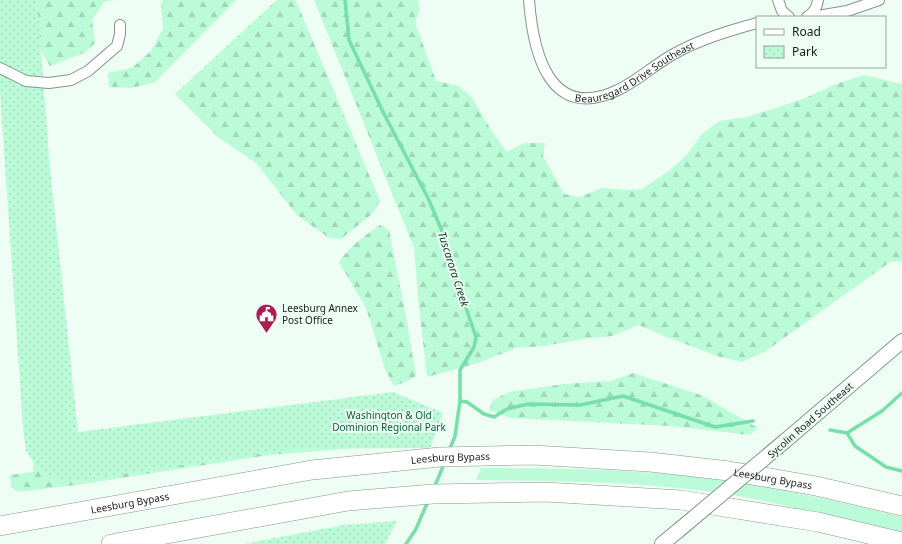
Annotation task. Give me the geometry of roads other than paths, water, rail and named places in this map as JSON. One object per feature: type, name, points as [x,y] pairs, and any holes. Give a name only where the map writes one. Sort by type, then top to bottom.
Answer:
[{"type":"highway","name":"Leesburg Bypass","points":[[0,526],[312,470],[401,460],[480,456],[533,455],[650,462],[729,471],[816,486],[902,506]]},
{"type":"highway","points":[[111,544],[348,501],[469,492],[546,492],[681,500],[818,522],[902,542]]},
{"type":"main road","name":"Sycolin Road Southeast","points":[[662,544],[902,341]]},
{"type":"street","name":"Beauregard Drive Southeast","points":[[529,0],[533,33],[540,60],[552,81],[561,90],[574,97],[590,98],[603,96],[618,90],[673,54],[706,39],[756,23]]},
{"type":"street","points":[[778,0],[784,16]]},
{"type":"street","points":[[809,16],[816,8],[818,0]]},
{"type":"street","points":[[818,16],[847,11],[879,0]]},
{"type":"street","points":[[0,68],[26,82],[49,83],[70,80],[88,71],[116,46],[120,34],[120,25]]},
{"type":"waterway","name":"Tuscarora Creek","points":[[345,0],[349,40],[384,114],[428,198],[442,231],[455,276],[476,337],[474,347],[460,370],[460,401],[455,436],[449,451]]},
{"type":"waterway","points":[[847,433],[882,411],[902,393]]},
{"type":"waterway","points":[[460,401],[467,402],[484,414],[494,417],[507,409],[528,404],[580,405],[623,396],[715,427],[753,421]]},
{"type":"waterway","points":[[830,430],[847,433],[855,446],[886,467],[902,471]]},
{"type":"waterway","name":"Tuscarora Creek","points":[[434,488],[444,464]]},
{"type":"waterway","name":"Tuscarora Creek","points":[[406,544],[416,529],[428,501]]},
{"type":"place","name":"Leesburg Annex Post Office","points":[[267,334]]},
{"type":"park label","name":"Washington & Old Dominion Regional Park","points":[[389,420]]}]
